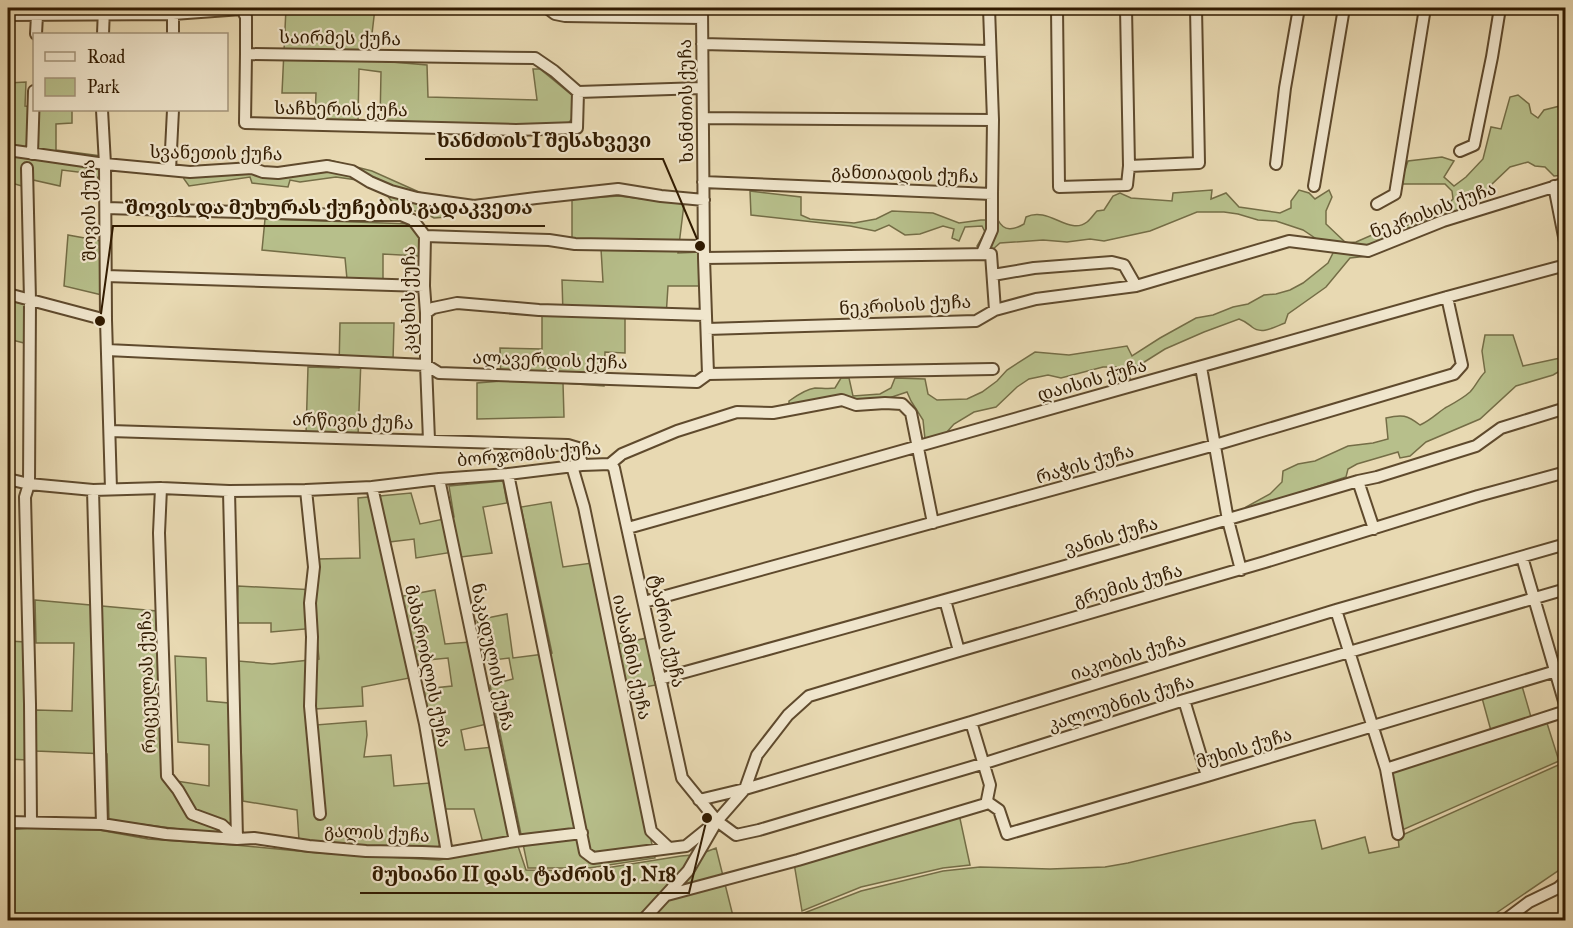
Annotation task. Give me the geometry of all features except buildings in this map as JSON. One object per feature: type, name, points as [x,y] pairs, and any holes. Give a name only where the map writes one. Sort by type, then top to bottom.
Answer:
[{"type":"street","points":[[547,8],[555,14],[564,16],[702,13]]},
{"type":"street","name":"განთიადის ქუჩა","points":[[703,182],[992,194],[993,120],[988,8]]},
{"type":"street","points":[[1057,8],[1059,187],[1127,185],[1129,165],[1126,8]]},
{"type":"street","points":[[1129,165],[1199,163],[1196,8]]},
{"type":"street","points":[[1276,164],[1285,88],[1299,8]]},
{"type":"street","points":[[1314,186],[1344,8]]},
{"type":"street","points":[[1377,204],[1395,194],[1425,8]]},
{"type":"street","points":[[1460,152],[1474,145],[1500,8]]},
{"type":"street","points":[[8,15],[38,11],[173,14],[242,9],[246,17],[246,54]]},
{"type":"street","points":[[36,33],[38,11]]},
{"type":"street","points":[[103,33],[104,11]]},
{"type":"street","name":"ხანძთის ქუჩა","points":[[702,13],[705,315],[708,374]]},
{"type":"street","points":[[173,14],[173,33]]},
{"type":"street","points":[[702,44],[990,51]]},
{"type":"street","name":"საირმეს ქუჩა","points":[[246,54],[535,58],[555,71],[578,92]]},
{"type":"street","name":"საჩხერის ქუჩა","points":[[246,54],[245,123],[516,130],[577,128],[578,92]]},
{"type":"street","points":[[578,92],[702,88]]},
{"type":"street","points":[[32,154],[33,111]]},
{"type":"street","name":"შოვის ქუჩა","points":[[102,111],[111,489]]},
{"type":"street","points":[[170,170],[174,111]]},
{"type":"street","points":[[703,118],[993,120]]},
{"type":"street","name":"სვანეთის ქუჩა","points":[[8,150],[105,164],[190,172],[252,168],[263,172],[278,173],[327,166],[352,171],[391,192],[474,206],[618,189],[704,200]]},
{"type":"street","points":[[27,168],[30,300],[29,484],[25,497],[31,821]]},
{"type":"street","points":[[1560,185],[1566,247]]},
{"type":"street","name":"ნეკრისის ქუჩა","points":[[707,329],[976,321],[995,310],[1036,299],[1136,286],[1289,241],[1368,251],[1443,221],[1560,185]]},
{"type":"street","points":[[982,253],[992,230],[992,194]]},
{"type":"street","name":"კაცხის ქუჩა","points":[[106,208],[401,215],[413,220],[425,236],[424,286],[429,440]]},
{"type":"street","points":[[425,236],[549,240],[575,244],[704,252],[991,254],[995,310]]},
{"type":"street","points":[[993,275],[1034,268],[1112,262],[1124,265],[1136,286]]},
{"type":"street","name":"დაისის ქუჩა","points":[[628,528],[1566,265]]},
{"type":"street","points":[[106,276],[424,286]]},
{"type":"street","points":[[8,294],[106,320]]},
{"type":"street","name":"რაჭის ქუჩა","points":[[644,602],[1215,445],[1454,374],[1462,364],[1447,297]]},
{"type":"street","points":[[426,313],[433,308],[457,303],[538,310],[705,315]]},
{"type":"street","name":"ალავერდის ქუჩა","points":[[107,350],[426,365],[439,373],[697,382],[708,374],[993,369]]},
{"type":"street","points":[[1201,367],[1228,520],[1240,570]]},
{"type":"street","name":"ბორჯომის ქუჩა","points":[[8,479],[29,484],[93,490],[161,488],[229,491],[372,487],[610,464],[622,454],[677,431],[737,412],[773,413],[842,400],[856,405],[902,404],[911,413],[933,523]]},
{"type":"street","name":"ვანის ქუჩა","points":[[660,679],[1377,477],[1476,446],[1501,428],[1566,408]]},
{"type":"street","name":"არწივის ქუჩა","points":[[110,431],[568,445],[578,448],[577,466]]},
{"type":"street","name":"ტაძრის ქუჩა","points":[[610,464],[614,468],[628,528],[682,778],[699,800]]},
{"type":"street","name":"იასამნის ქუჩა","points":[[577,466],[651,831],[669,848]]},
{"type":"street","name":"გრემის ქუჩა","points":[[745,789],[757,755],[788,715],[809,696],[1240,570],[1478,496],[1566,472]]},
{"type":"street","points":[[508,474],[585,852],[592,858],[686,846],[717,821],[745,789]]},
{"type":"street","name":"ნაკადულის ქუჩა","points":[[439,479],[515,841]]},
{"type":"street","points":[[1358,481],[1374,529]]},
{"type":"street","name":"მახარობლის ქუჩა","points":[[372,487],[425,724],[447,853]]},
{"type":"street","name":"რიცეულას ქუჩა","points":[[161,488],[159,532],[167,776],[192,814],[222,825],[237,839]]},
{"type":"street","points":[[93,490],[102,824]]},
{"type":"street","points":[[306,490],[314,567],[310,603],[312,637],[310,706],[320,814]]},
{"type":"street","points":[[229,491],[237,839]]},
{"type":"street","name":"იაკობის ქუჩა","points":[[699,800],[745,789],[1336,610],[1566,544]]},
{"type":"street","points":[[1386,769],[1566,710],[1561,670],[1534,599],[1522,557]]},
{"type":"street","name":"კალოუბნის ქუჩა","points":[[699,800],[717,821],[736,835],[985,763],[1185,700],[1566,589]]},
{"type":"street","points":[[945,600],[959,651]]},
{"type":"street","points":[[1336,610],[1386,769],[1398,834]]},
{"type":"street","name":"მუხის ქუჩა","points":[[989,803],[999,810],[1007,834],[1561,670]]},
{"type":"street","points":[[1185,700],[1207,776]]},
{"type":"street","points":[[667,895],[798,860],[989,803],[987,800],[990,785],[971,722]]},
{"type":"street","points":[[643,921],[688,871],[717,821]]},
{"type":"street","name":"გალის ქუჩა","points":[[8,822],[102,824],[166,834],[254,838],[366,851],[447,853],[515,841],[582,833]]},
{"type":"street","points":[[1504,921],[1529,902],[1558,888],[1566,881]]},
{"type":"green space","points":[[286,8],[375,8],[369,60],[427,65],[428,97],[537,100],[533,69],[540,69],[573,96],[574,116],[567,125],[380,123],[381,72],[359,69],[358,122],[315,121],[316,93],[282,93]]},
{"type":"green space","points":[[26,82],[25,106],[33,107],[33,111],[72,111],[72,123],[56,124],[56,150],[101,156],[101,181],[94,174],[62,170],[60,186],[33,180],[32,189],[8,182],[8,83]]},
{"type":"green space","points":[[1518,95],[1529,104],[1531,113],[1538,118],[1544,110],[1560,106],[1565,118],[1565,175],[1554,176],[1545,167],[1535,166],[1528,162],[1510,167],[1490,186],[1486,196],[1472,202],[1462,210],[1368,256],[1350,258],[1326,287],[1288,314],[1285,323],[1268,330],[1260,330],[1239,319],[1204,332],[1165,349],[1130,371],[1130,383],[1121,385],[1116,367],[1103,367],[1061,378],[1048,375],[1029,379],[996,407],[974,412],[954,424],[946,433],[925,439],[923,420],[907,392],[880,401],[789,407],[789,401],[801,393],[815,388],[835,388],[841,378],[849,378],[853,396],[880,394],[891,388],[895,378],[925,379],[928,394],[937,400],[967,399],[982,392],[1007,370],[1035,352],[1069,355],[1127,346],[1132,356],[1196,318],[1248,304],[1264,295],[1290,290],[1303,283],[1328,263],[1333,253],[1303,230],[1276,221],[1258,220],[1224,212],[1197,212],[1150,231],[1104,241],[1090,239],[1067,242],[1043,240],[1000,243],[992,250],[977,246],[985,232],[982,226],[965,227],[959,241],[952,238],[954,229],[943,226],[920,234],[905,235],[889,225],[875,231],[751,215],[750,191],[801,197],[801,215],[810,219],[854,223],[876,219],[892,211],[933,213],[959,223],[998,220],[1003,227],[1010,229],[1024,224],[1026,217],[1034,215],[1051,217],[1073,226],[1080,225],[1088,221],[1097,211],[1104,210],[1113,196],[1120,193],[1131,198],[1172,201],[1173,193],[1212,190],[1211,199],[1226,193],[1239,207],[1280,213],[1291,208],[1291,201],[1299,190],[1309,193],[1315,199],[1329,190],[1332,197],[1326,211],[1326,224],[1346,243],[1356,242],[1372,235],[1393,234],[1409,224],[1423,221],[1447,205],[1453,199],[1452,191],[1445,184],[1400,184],[1408,161],[1442,157],[1454,161],[1444,177],[1454,186],[1483,159],[1491,127],[1501,129],[1510,97]]},
{"type":"green space","points":[[329,160],[372,171],[437,198],[491,202],[486,211],[466,214],[453,211],[447,217],[434,218],[425,213],[396,207],[387,195],[357,180],[336,177],[300,182],[290,180],[288,187],[252,183],[250,177],[189,186],[183,175],[286,168]]},
{"type":"green space","points":[[619,196],[684,204],[678,253],[702,252],[702,286],[668,286],[666,317],[625,316],[625,353],[605,352],[604,386],[563,383],[564,417],[477,419],[477,383],[501,381],[500,348],[542,349],[542,313],[563,314],[562,280],[603,282],[601,249],[572,249],[572,199]]},
{"type":"green space","points":[[265,219],[413,224],[420,239],[419,256],[383,254],[383,280],[347,279],[345,258],[262,250]]},
{"type":"green space","points":[[68,235],[101,241],[102,295],[64,286]]},
{"type":"green space","points":[[8,300],[27,305],[24,343],[8,339]]},
{"type":"green space","points":[[340,323],[394,323],[393,361],[361,359],[358,436],[306,434],[308,367],[339,368]]},
{"type":"green space","points":[[1485,335],[1513,335],[1523,366],[1565,357],[1565,368],[1553,375],[1516,386],[1480,419],[1426,442],[1410,456],[1400,458],[1398,452],[1357,464],[1348,469],[1346,477],[1244,511],[1246,507],[1270,494],[1282,482],[1283,471],[1298,464],[1315,461],[1348,446],[1388,439],[1386,418],[1404,416],[1420,425],[1464,397],[1485,372],[1482,351]]},
{"type":"green space","points":[[503,481],[507,503],[483,507],[492,553],[461,557],[459,551],[416,558],[414,539],[381,543],[393,598],[435,590],[445,644],[470,642],[487,724],[461,730],[465,750],[493,747],[511,838],[483,843],[474,809],[442,809],[424,689],[452,686],[448,658],[417,661],[420,676],[362,687],[363,706],[315,709],[316,725],[366,721],[364,757],[391,755],[394,786],[430,783],[441,847],[372,846],[299,840],[297,810],[243,801],[238,661],[272,664],[319,659],[316,628],[271,632],[271,623],[237,623],[238,586],[316,590],[318,559],[360,558],[358,498],[411,493],[420,524],[454,517],[449,486]]},
{"type":"green space","points":[[551,502],[563,567],[592,563],[607,646],[647,638],[656,685],[618,692],[655,858],[589,868],[528,868],[490,685],[513,679],[509,658],[485,661],[477,620],[507,614],[513,658],[552,653],[521,507]]},
{"type":"green space","points":[[35,600],[157,611],[163,779],[209,786],[209,745],[178,742],[175,656],[206,658],[207,701],[229,703],[234,831],[210,833],[109,820],[107,754],[36,751],[36,710],[72,711],[74,643],[36,643]]},
{"type":"green space","points":[[8,641],[26,642],[27,760],[8,759]]},
{"type":"green space","points":[[1522,686],[1533,724],[1546,720],[1559,761],[1400,831],[1391,771],[1493,738],[1482,698]]},
{"type":"green space","points":[[1565,762],[1565,866],[1486,920],[780,920],[861,891],[943,871],[980,867],[1050,869],[1105,867],[1315,820],[1322,849],[1365,837],[1369,853],[1399,847],[1398,837]]},
{"type":"green space","points":[[959,814],[970,865],[943,868],[861,887],[802,911],[794,863]]},
{"type":"green space","points":[[30,828],[99,830],[148,839],[439,860],[518,846],[526,870],[587,871],[693,855],[681,873],[637,920],[8,920],[8,830]]},
{"type":"green space","points":[[716,848],[734,920],[648,920],[703,853]]},
{"type":"waterway","points":[[1134,920],[1181,916],[1208,920]]},
{"type":"place","name":"ხანძთის I შესახვევი","points":[[700,246]]},
{"type":"place","name":"შოვის და მუხურას ქუჩების გადაკვეთა","points":[[100,321]]},
{"type":"place","name":"მუხიანი II დას. ტაძრის ქ. N18","points":[[707,818]]}]
